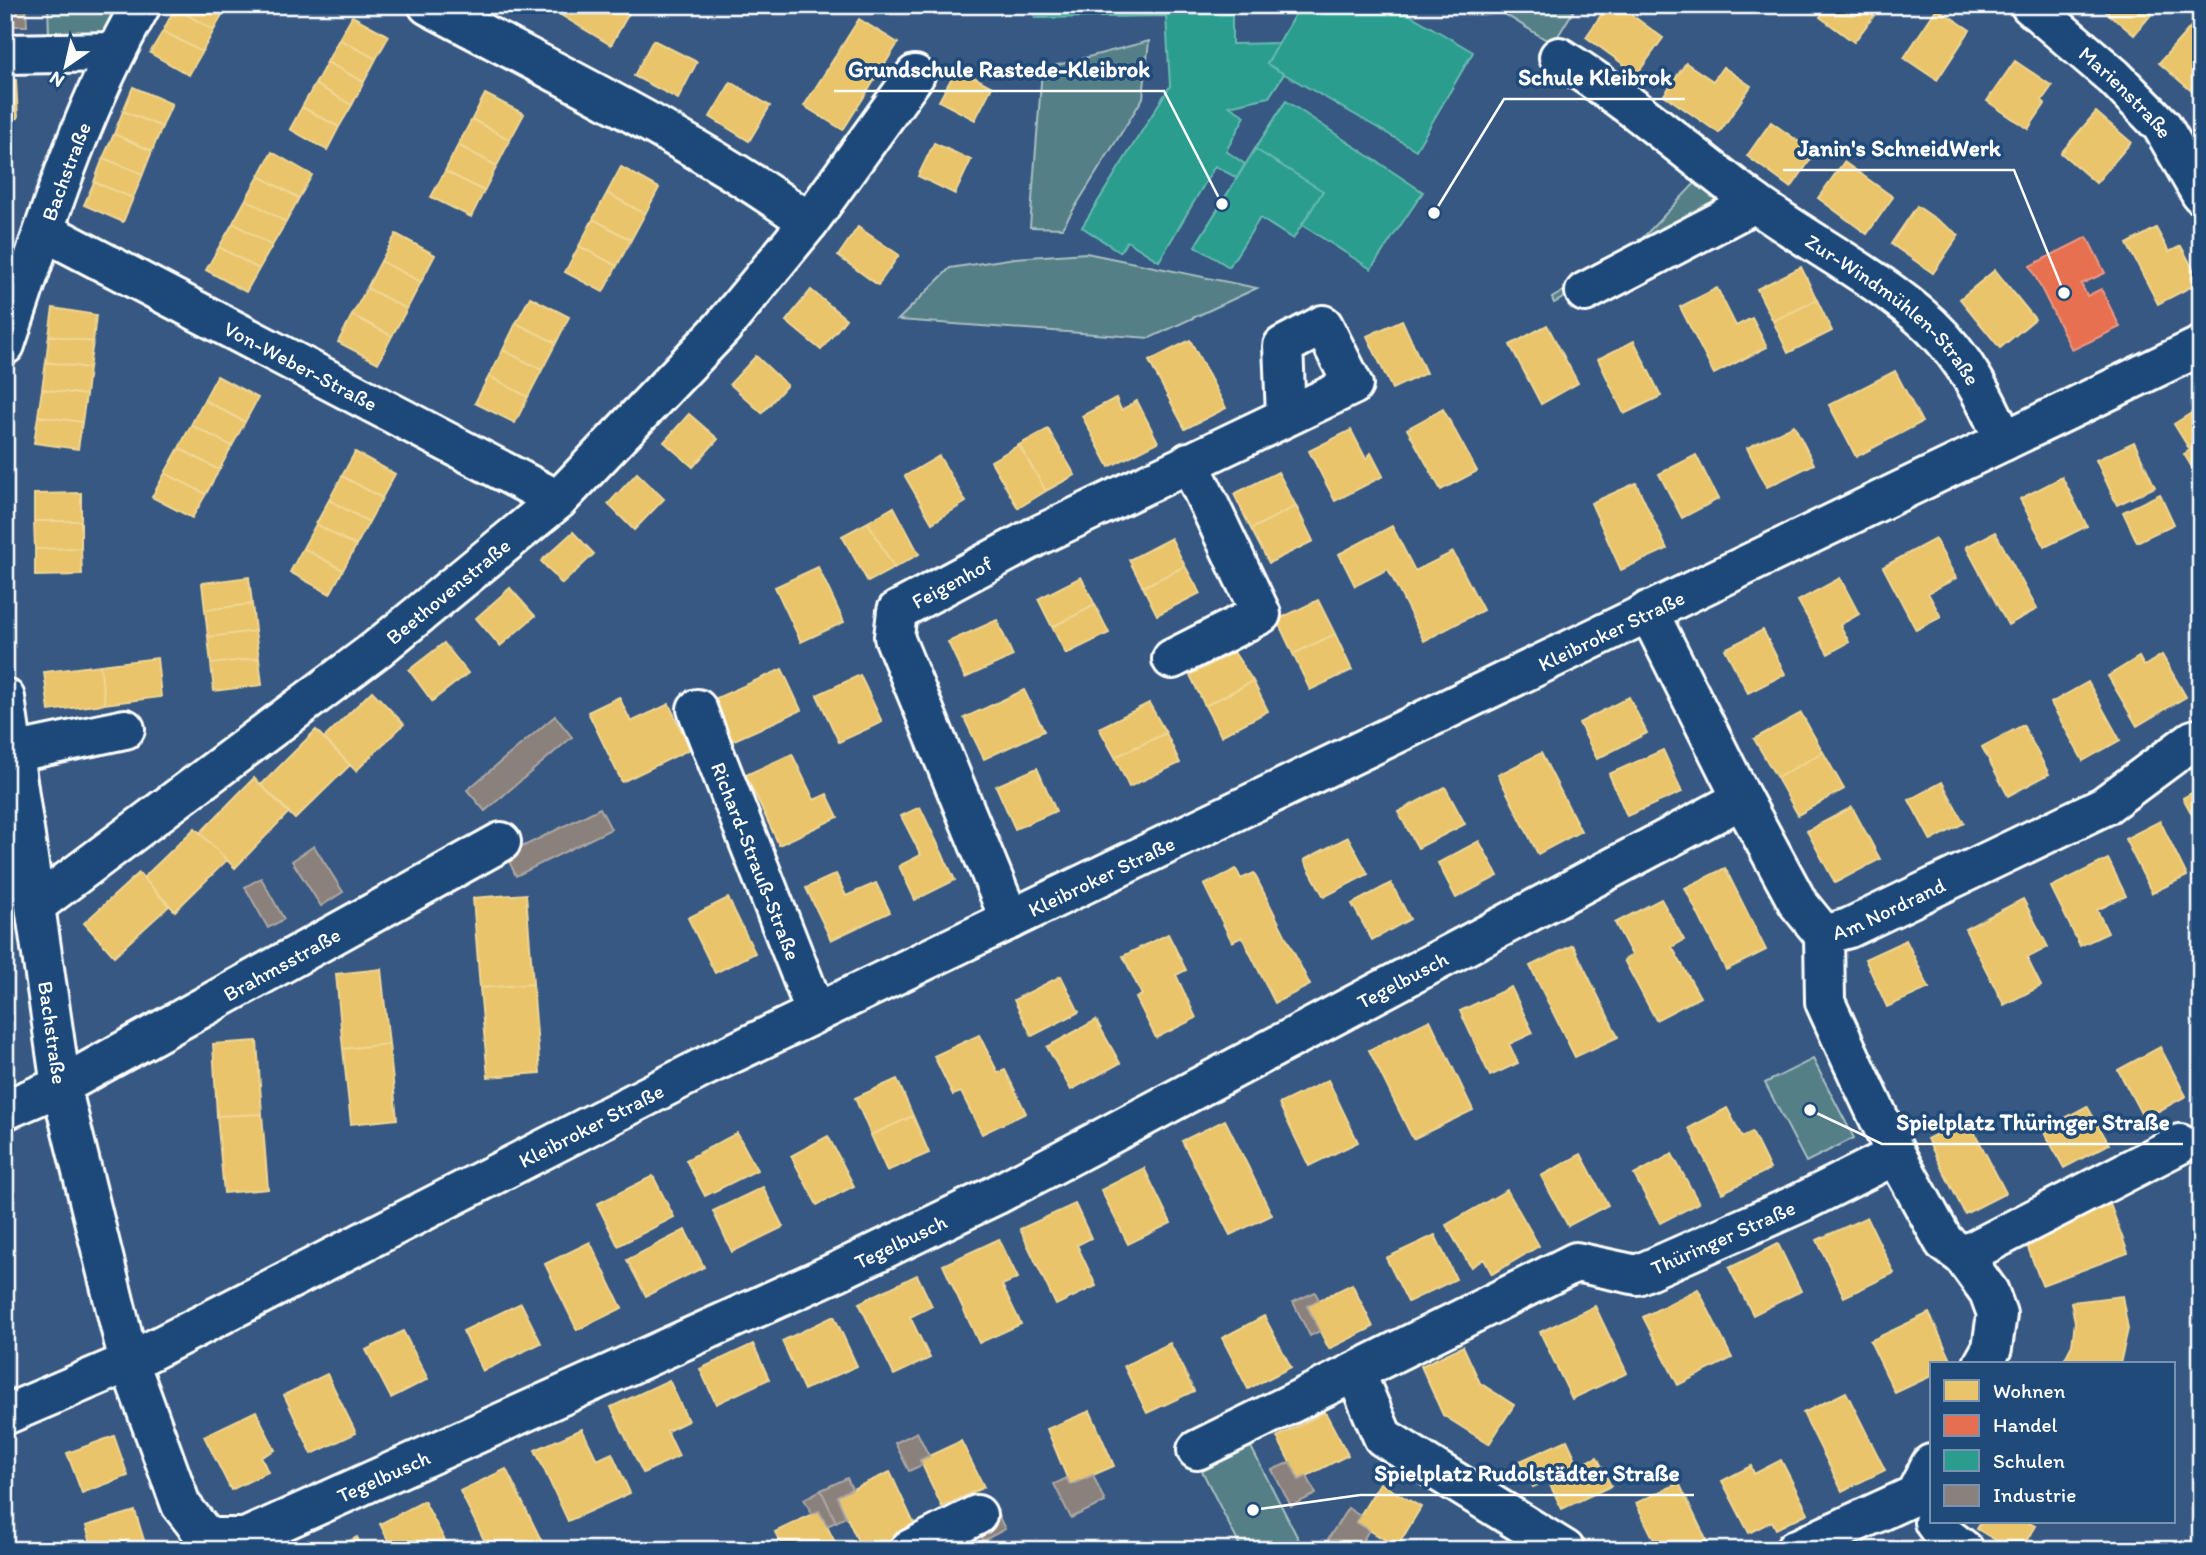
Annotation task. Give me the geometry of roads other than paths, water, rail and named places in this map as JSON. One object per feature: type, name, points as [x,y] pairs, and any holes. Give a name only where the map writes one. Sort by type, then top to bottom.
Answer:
[{"type":"street","name":"Bachstraße","points":[[5,345],[64,168],[115,52],[141,5]]},
{"type":"street","points":[[428,5],[663,130],[754,183],[809,222]]},
{"type":"street","name":"Marienstraße","points":[[2043,9],[2162,126],[2201,194]]},
{"type":"street","points":[[5,54],[115,52]]},
{"type":"street","name":"Zur-Windmühlen-Straße","points":[[1559,57],[1596,80],[1755,203],[1874,283],[1930,326],[1973,376],[2004,441]]},
{"type":"street","name":"Beethovenstraße","points":[[36,905],[377,649],[558,500],[722,328],[809,222],[915,75]]},
{"type":"street","points":[[1586,292],[1755,203]]},
{"type":"street","name":"Von-Weber-Straße","points":[[44,231],[558,500]]},
{"type":"street","name":"Kleibroker Straße","points":[[5,1415],[129,1362],[702,1068],[2201,346]]},
{"type":"street","name":"Feigenhof","points":[[1010,919],[894,637],[897,611],[953,579],[1286,415]]},
{"type":"street","points":[[1172,659],[1261,614],[1189,462]]},
{"type":"street","name":"Am Nordrand","points":[[1647,611],[1741,799],[1798,903],[1824,935],[1849,928],[2104,806],[2193,740],[2201,738]]},
{"type":"street","name":"Richard-Strauß-Straße","points":[[696,709],[816,1013]]},
{"type":"street","name":"Bachstraße","points":[[8,728],[61,1086],[129,1362]]},
{"type":"street","points":[[8,728],[125,729]]},
{"type":"street","name":"Tegelbusch","points":[[129,1362],[181,1505],[205,1544],[245,1538],[935,1224],[1741,799]]},
{"type":"street","name":"Brahmsstraße","points":[[5,1110],[61,1086],[501,842]]},
{"type":"street","points":[[1824,935],[1825,1002],[1896,1155],[1944,1242],[1963,1256],[1989,1292],[1997,1314],[1992,1348],[1984,1362]]},
{"type":"street","points":[[1963,1256],[2180,1144]]},
{"type":"street","name":"Thüringer Straße","points":[[1197,1450],[1576,1262],[1637,1275],[1802,1202],[1896,1155]]},
{"type":"street","points":[[1355,1372],[1383,1437],[1564,1550]]},
{"type":"street","points":[[1795,1550],[1928,1500]]},
{"type":"street","points":[[909,1550],[976,1516]]},
{"type":"street","points":[[1939,1524],[1943,1534],[1964,1550]]},
{"type":"place","name":"Grundschule Rastede-Kleibrok","points":[[1222,204]]},
{"type":"place","name":"Schule Kleibrok","points":[[1434,213]]},
{"type":"place","name":"Janin's SchneidWerk","points":[[2064,293]]},
{"type":"place","name":"Spielplatz Thüringer Straße","points":[[1810,1110]]},
{"type":"place","name":"Spielplatz Rudolstädter Straße","points":[[1253,1510]]}]
